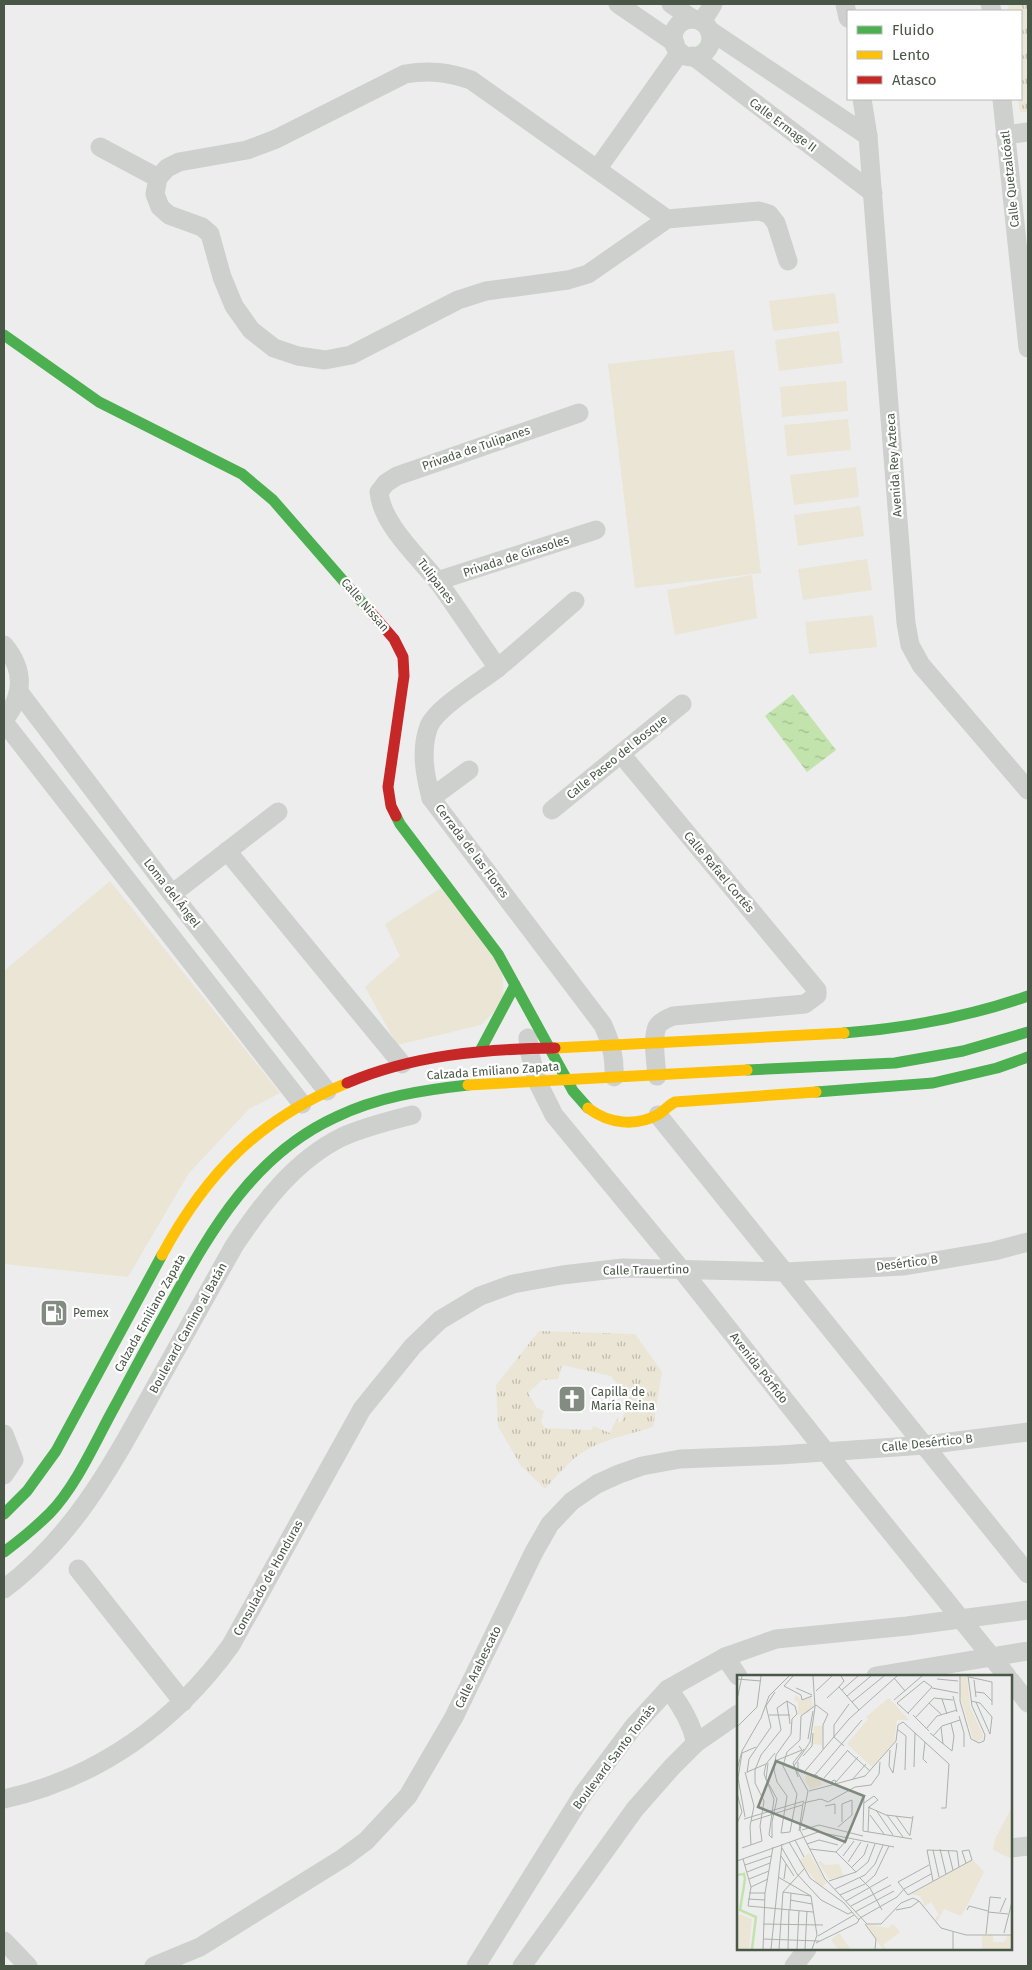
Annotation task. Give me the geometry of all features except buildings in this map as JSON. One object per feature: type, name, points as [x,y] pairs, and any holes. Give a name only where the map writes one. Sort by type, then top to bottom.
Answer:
[{"type":"main road","name":"Calle Nissan","points":[[4,335],[99,402],[242,474],[259,487],[273,500],[394,639],[403,657],[404,676],[388,787],[391,806],[400,824],[498,954],[548,1049],[580,1102],[588,1111],[601,1118],[615,1122],[630,1123],[644,1120],[658,1114],[670,1104],[682,1101],[933,1083],[997,1068],[1028,1058]]},
{"type":"main road","points":[[480,1051],[515,985]]},
{"type":"main road","name":"Calzada Emiliano Zapata","points":[[4,1514],[18,1502],[56,1452],[175,1230],[212,1177],[251,1139],[302,1104],[327,1091],[363,1075],[402,1064],[480,1051],[612,1046],[870,1031],[925,1025],[979,1013],[1028,996]]},
{"type":"main road","name":"Calzada Emiliano Zapata","points":[[4,1552],[51,1512],[76,1476],[213,1226],[249,1180],[292,1142],[333,1118],[375,1101],[425,1090],[477,1084],[895,1063],[944,1056],[997,1043],[1028,1032]]},
{"type":"street","name":"Calle Ermage II","points":[[618,4],[873,193]]},
{"type":"street","points":[[671,4],[868,136]]},
{"type":"street","points":[[701,24],[713,4]]},
{"type":"street","points":[[683,21],[701,24],[711,41],[707,50],[703,53],[683,51],[674,38],[676,28],[683,21]]},
{"type":"street","points":[[598,168],[683,51]]},
{"type":"street","points":[[667,219],[598,168],[471,80],[451,73],[426,71],[404,74],[276,139],[247,150],[179,162],[167,168],[158,178],[155,194],[160,207],[169,216],[202,227],[210,234],[222,276],[234,306],[251,330],[274,348],[298,356],[325,360],[351,355],[458,300],[486,291],[568,280],[588,274],[604,265],[667,219],[759,211],[769,214],[776,223],[788,261]]},
{"type":"street","name":"Avenida Rey Azteca","points":[[862,100],[868,136],[906,624],[910,645],[921,665],[1028,790]]},
{"type":"street","name":"Calle Quetzalcóatl","points":[[1002,100],[1028,348]]},
{"type":"street","points":[[1005,135],[1028,132]]},
{"type":"street","points":[[100,147],[158,178]]},
{"type":"street","name":"Privada de Tulipanes","points":[[380,492],[386,483],[397,476],[579,413]]},
{"type":"street","name":"Tulipanes","points":[[380,492],[380,504],[388,519],[437,581],[498,668]]},
{"type":"street","name":"Privada de Girasoles","points":[[437,581],[596,530]]},
{"type":"street","name":"Cerrada de las Flores","points":[[575,601],[498,668],[440,712],[430,725],[425,747],[424,773],[431,798],[603,1025],[612,1046],[615,1062],[614,1078]]},
{"type":"street","points":[[4,645],[14,660],[20,676],[19,692],[14,708],[4,721],[302,1104]]},
{"type":"street","name":"Loma del Ángel","points":[[19,692],[172,894],[327,1091]]},
{"type":"street","name":"Calle Paseo del Bosque","points":[[552,810],[682,704]]},
{"type":"street","name":"Calle Rafael Cortés","points":[[621,754],[818,990],[817,995],[805,1004],[674,1016],[664,1019],[657,1026],[655,1043]]},
{"type":"street","points":[[431,798],[468,770]]},
{"type":"street","points":[[172,894],[278,812]]},
{"type":"street","points":[[228,851],[402,1064]]},
{"type":"street","name":"Calle Nissan","points":[[525,1006],[529,1050]]},
{"type":"street","points":[[655,1043],[657,1076]]},
{"type":"street","name":"Avenida Pórfido","points":[[529,1050],[537,1081],[554,1115],[681,1269],[1006,1675]]},
{"type":"street","points":[[279,1075],[300,1057]]},
{"type":"street","points":[[658,1114],[1028,1574]]},
{"type":"street","name":"Boulevard Camino al Batán","points":[[4,1589],[37,1562],[66,1531],[110,1469],[234,1246],[255,1215],[278,1188],[309,1158],[342,1137],[384,1122],[412,1115]]},
{"type":"street","name":"Desértico B","points":[[785,1272],[904,1266],[994,1251],[1028,1242]]},
{"type":"street","name":"Calle Trauertino","points":[[480,1296],[513,1284],[562,1275],[623,1268],[785,1272]]},
{"type":"street","name":"Consulado de Honduras","points":[[4,1799],[36,1792],[112,1758],[153,1728],[183,1702],[212,1672],[231,1646],[362,1409],[413,1346],[440,1320],[480,1296]]},
{"type":"street","name":"Calle Desértico B","points":[[826,1452],[924,1445],[1028,1432]]},
{"type":"street","points":[[4,1434],[14,1460],[12,1466],[4,1475]]},
{"type":"street","name":"Calle Arabescato","points":[[154,1966],[200,1947],[343,1858],[366,1841],[408,1796],[454,1717],[534,1552],[550,1524],[572,1502],[597,1484],[642,1466],[680,1459],[826,1452]]},
{"type":"street","points":[[78,1569],[183,1702]]},
{"type":"street","name":"Boulevard Santo Tomás","points":[[476,1966],[583,1794],[634,1726],[668,1689],[725,1657],[776,1638],[961,1619],[1028,1610]]},
{"type":"street","points":[[882,1675],[1028,1650]]},
{"type":"street","points":[[725,1657],[737,1675]]},
{"type":"street","points":[[1012,1682],[1028,1703]]},
{"type":"street","points":[[668,1689],[687,1715],[693,1728],[696,1743]]},
{"type":"street","points":[[522,1966],[635,1810],[672,1767],[696,1743],[737,1715]]},
{"type":"street","points":[[1012,1848],[1028,1846]]},
{"type":"street","points":[[4,1941],[28,1966]]},
{"type":"street","points":[[794,1966],[806,1950]]},
{"type":"green space","points":[[1008,4],[1028,4],[1028,112],[1020,112],[1018,100],[1022,100],[1022,10],[1009,10]]},
{"type":"green space","points":[[835,293],[839,323],[773,331],[769,301]]},
{"type":"green space","points":[[839,331],[843,363],[779,371],[775,340]]},
{"type":"green space","points":[[734,350],[761,573],[635,588],[608,364]]},
{"type":"green space","points":[[846,381],[848,411],[782,417],[780,387]]},
{"type":"green space","points":[[848,419],[851,450],[787,456],[784,425]]},
{"type":"green space","points":[[856,467],[859,497],[794,505],[790,475]]},
{"type":"green space","points":[[860,506],[864,536],[798,546],[794,515]]},
{"type":"green space","points":[[867,559],[872,590],[803,600],[798,569]]},
{"type":"green space","points":[[752,575],[757,618],[675,635],[667,590]]},
{"type":"green space","points":[[873,615],[877,647],[809,654],[805,622]]},
{"type":"green space","points":[[110,881],[280,1093],[249,1109],[189,1173],[128,1277],[4,1264],[4,971]]},
{"type":"green space","points":[[441,888],[502,965],[504,1001],[481,1025],[397,1045],[365,987],[400,956],[385,924]]},
{"type":"green space","points":[[539,1331],[635,1334],[662,1372],[653,1427],[612,1439],[588,1449],[570,1462],[545,1489],[521,1466],[498,1426],[496,1385]],"holes":[[[562,1365],[611,1376],[620,1387],[620,1396],[625,1391],[629,1397],[622,1421],[619,1423],[617,1418],[610,1433],[593,1426],[592,1430],[545,1428],[541,1422],[544,1411],[537,1408],[528,1393],[542,1380],[558,1379]]]},
{"type":"water","points":[[793,694],[836,750],[807,772],[765,716]]},
{"type":"traffic: fast","points":[[4,335],[99,402],[242,474],[273,500],[367,608]]},
{"type":"traffic: fast","points":[[396,816],[400,824],[498,954],[573,1091],[588,1108]]},
{"type":"traffic: fast","points":[[480,1051],[515,985]]},
{"type":"traffic: fast","points":[[844,1033],[891,1028],[960,1016],[1028,996]]},
{"type":"traffic: fast","points":[[747,1070],[895,1063],[963,1051],[1028,1032]]},
{"type":"traffic: fast","points":[[816,1092],[933,1083],[997,1068],[1028,1057]]},
{"type":"traffic: fast","points":[[4,1552],[45,1518],[69,1489],[86,1462],[203,1248],[238,1196],[259,1172],[282,1151],[307,1133],[352,1110],[401,1095],[468,1085]]},
{"type":"traffic: fast","points":[[4,1514],[27,1491],[56,1451],[162,1255]]},
{"type":"traffic: slow","points":[[555,1048],[844,1033]]},
{"type":"traffic: slow","points":[[468,1085],[747,1070]]},
{"type":"traffic: slow","points":[[162,1255],[179,1225],[198,1198],[238,1151],[287,1113],[347,1083]]},
{"type":"traffic: slow","points":[[588,1108],[605,1118],[632,1122],[641,1121],[659,1114],[675,1102],[816,1092]]},
{"type":"traffic: jam","points":[[367,608],[394,639],[403,657],[404,676],[388,787],[391,806],[396,816]]},
{"type":"traffic: jam","points":[[347,1083],[397,1066],[449,1055],[555,1048]]},
{"type":"place","name":"Pemex","points":[[54,1313]]},
{"type":"place","name":"Capilla de María Reina","points":[[572,1399]]}]
